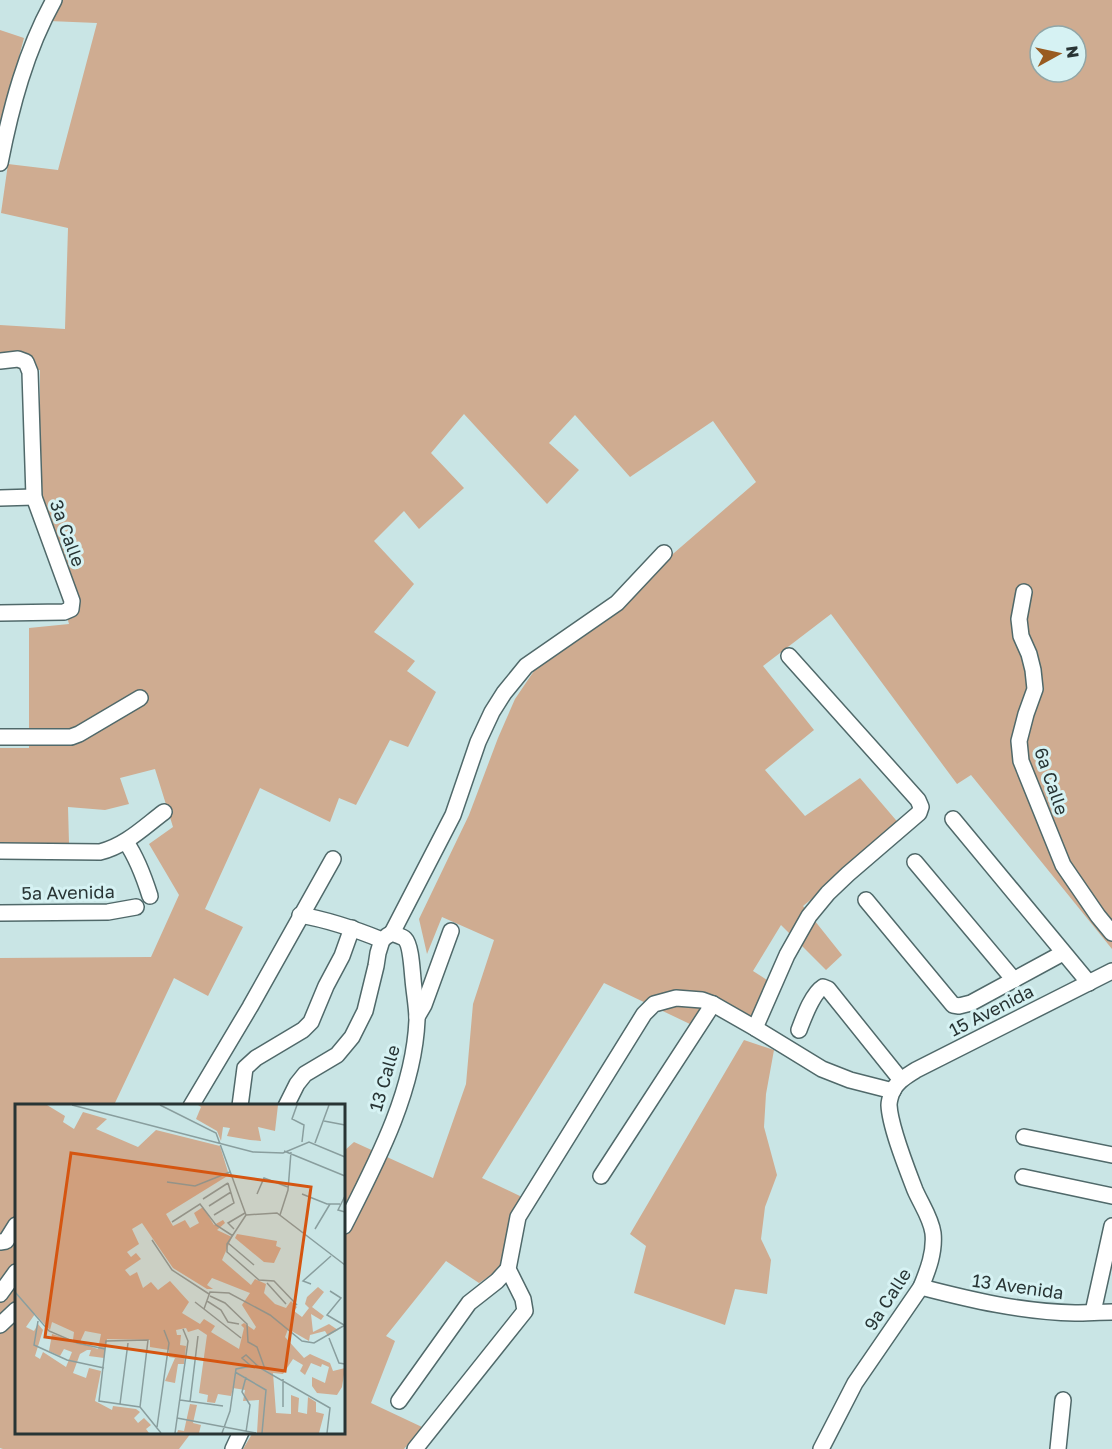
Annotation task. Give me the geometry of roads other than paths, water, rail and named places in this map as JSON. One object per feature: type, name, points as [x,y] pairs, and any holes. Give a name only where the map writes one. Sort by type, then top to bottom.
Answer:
[{"type":"street","points":[[0,163],[17,90],[43,19],[54,0]]},
{"type":"street","name":"3a Calle","points":[[0,361],[18,359],[26,362],[30,372],[34,497],[72,601],[71,609],[64,612],[0,612]]},
{"type":"street","points":[[0,498],[34,497]]},
{"type":"street","points":[[287,1104],[305,1074],[337,1055],[352,1037],[365,1011],[378,953],[391,937],[453,815],[478,742],[504,693],[526,666],[617,603],[664,553]]},
{"type":"street","name":"6a Calle","points":[[1024,592],[1018,619],[1021,636],[1033,670],[1035,689],[1019,741],[1021,761],[1063,865],[1112,933]]},
{"type":"street","points":[[755,1028],[787,955],[809,916],[828,893],[919,813],[921,807],[918,800],[789,656]]},
{"type":"street","points":[[0,737],[71,737],[140,698]]},
{"type":"street","points":[[0,851],[100,852],[109,850],[131,838],[164,812]]},
{"type":"street","points":[[953,819],[1089,983]]},
{"type":"street","points":[[131,838],[132,851],[150,896]]},
{"type":"street","points":[[192,1104],[333,859]]},
{"type":"street","points":[[915,862],[1014,980]]},
{"type":"street","points":[[866,900],[953,1005],[971,1003],[1064,952]]},
{"type":"street","name":"5a Avenida","points":[[0,913],[108,912],[136,907]]},
{"type":"street","points":[[300,915],[391,937]]},
{"type":"street","points":[[240,1104],[245,1068],[256,1058],[303,1030],[311,1022],[342,956],[352,928]]},
{"type":"street","points":[[417,1017],[424,1005],[451,932]]},
{"type":"street","name":"13 Calle","points":[[345,1224],[379,1157],[408,1078],[414,1051],[417,1017],[408,942],[404,938],[391,937]]},
{"type":"street","name":"15 Avenida","points":[[897,1085],[916,1070],[1112,971]]},
{"type":"street","points":[[799,1030],[818,990],[823,987],[828,989],[897,1085]]},
{"type":"street","points":[[399,1401],[469,1303],[497,1281],[508,1269],[519,1217],[644,1014],[654,1004],[676,998],[702,1000],[755,1028],[822,1069],[850,1080],[897,1085]]},
{"type":"street","points":[[601,1176],[713,1004]]},
{"type":"street","name":"9a Calle","points":[[821,1449],[855,1383],[921,1287],[928,1271],[933,1249],[933,1232],[893,1126],[889,1104],[897,1085]]},
{"type":"street","points":[[1024,1137],[1112,1155]]},
{"type":"street","points":[[1023,1177],[1112,1196]]},
{"type":"street","points":[[0,1242],[6,1240],[15,1226]]},
{"type":"street","points":[[1093,1312],[1112,1226]]},
{"type":"street","points":[[415,1449],[525,1311],[523,1299],[508,1269]]},
{"type":"street","points":[[0,1294],[15,1273]]},
{"type":"street","name":"13 Avenida","points":[[921,1287],[1008,1307],[1074,1313],[1112,1312]]},
{"type":"street","points":[[0,1324],[15,1311]]},
{"type":"street","points":[[1058,1449],[1063,1400]]},
{"type":"street","points":[[233,1449],[240,1434]]}]
